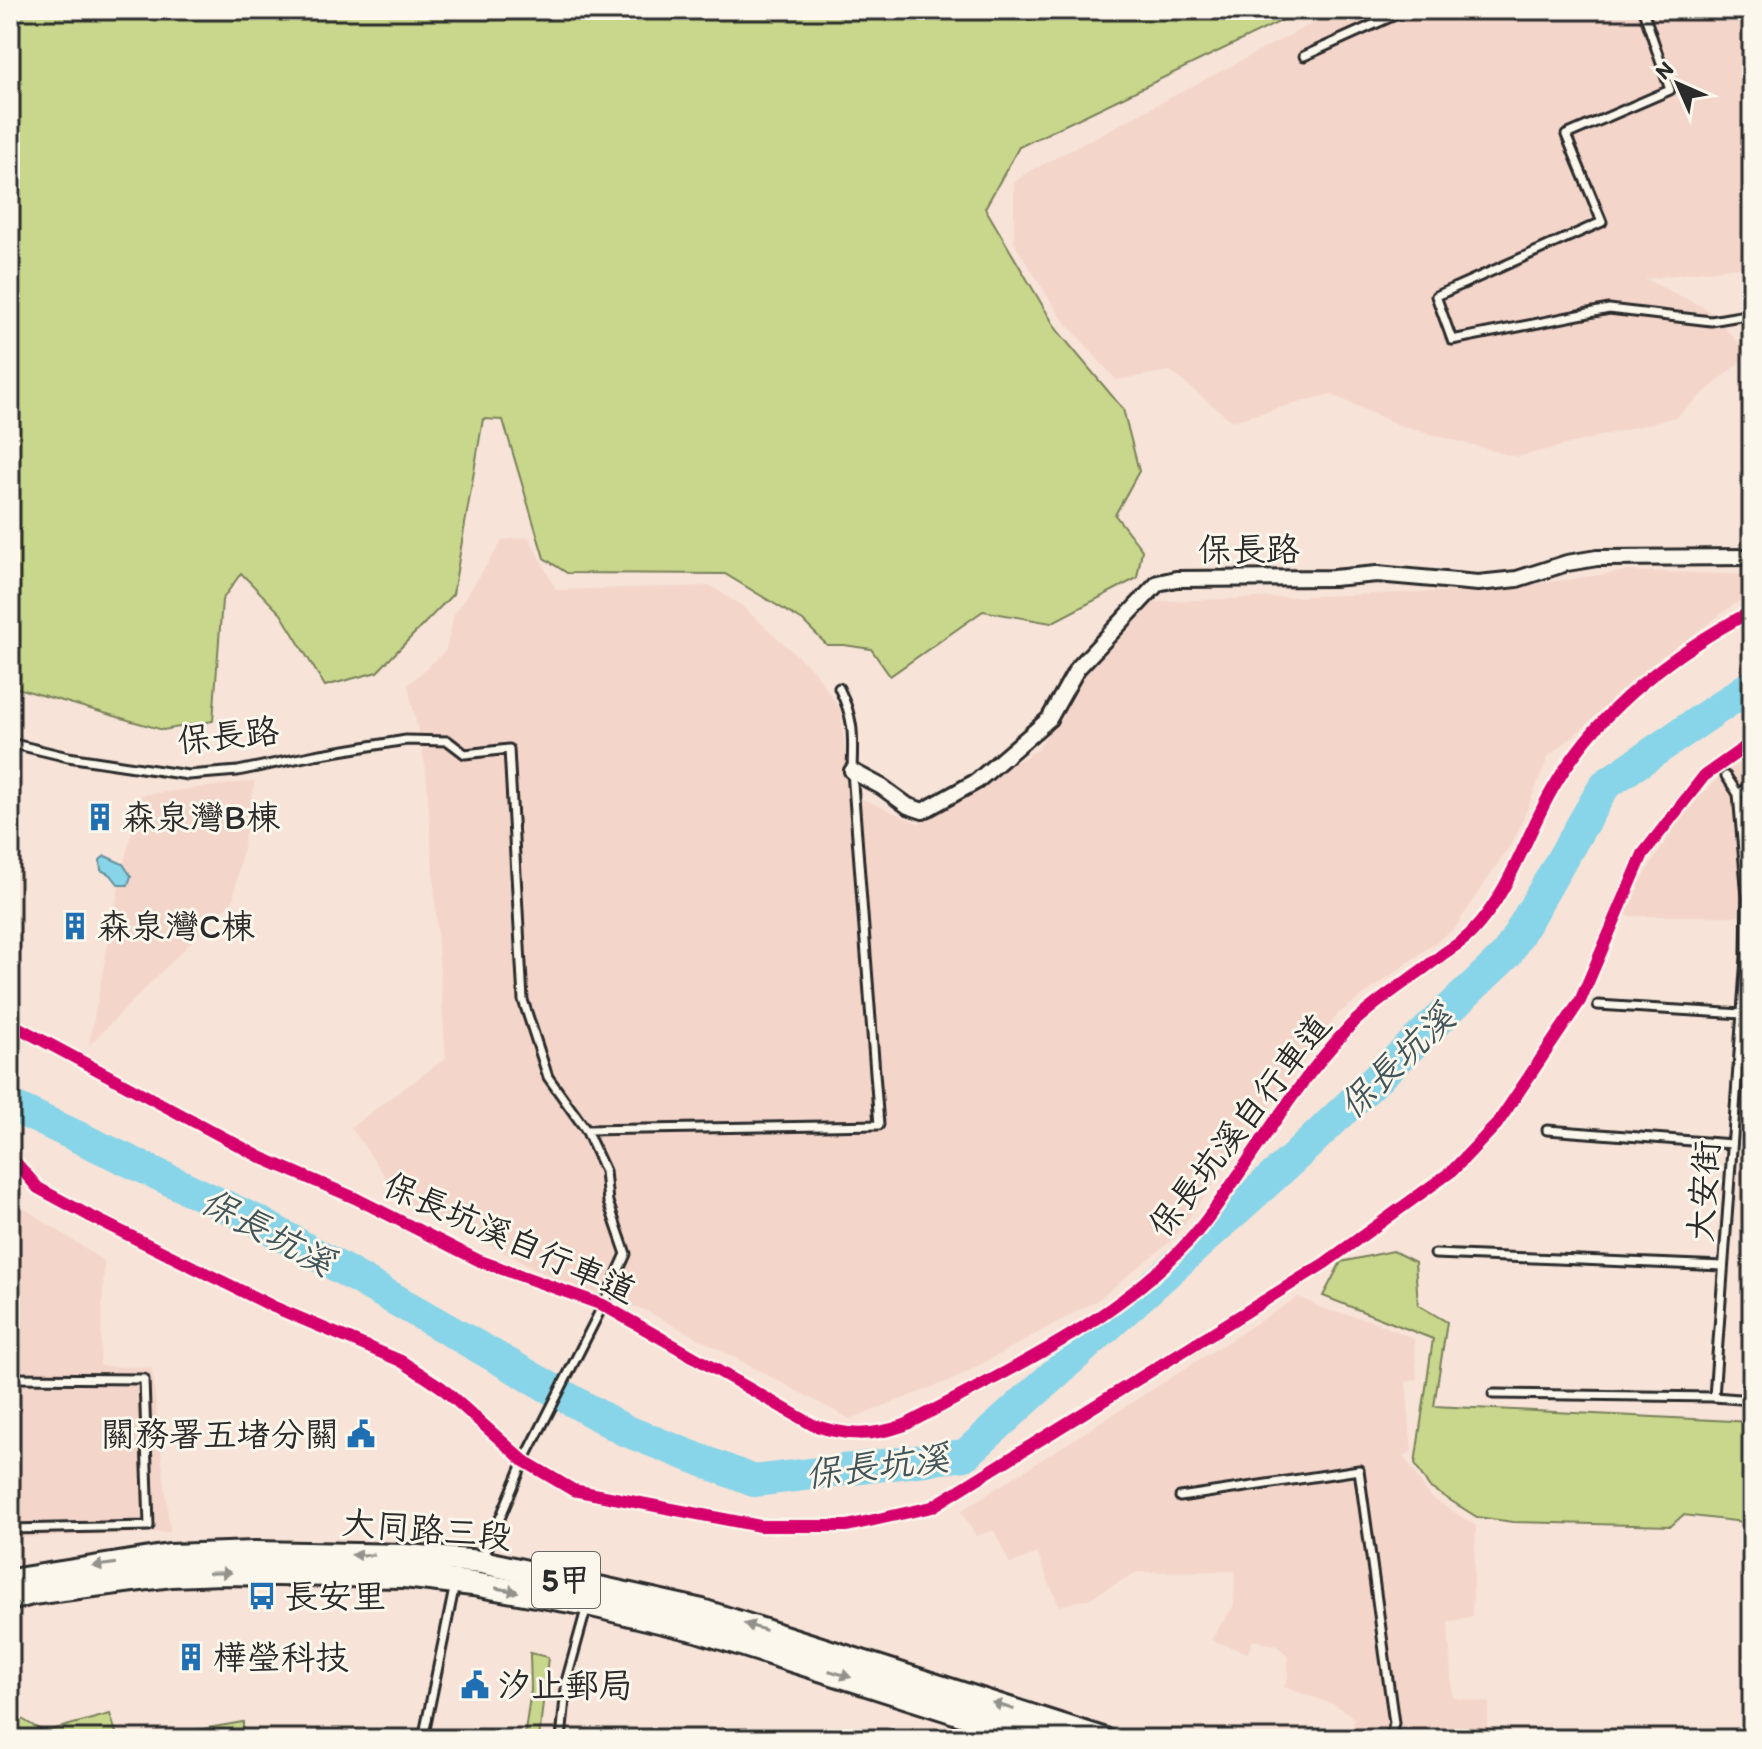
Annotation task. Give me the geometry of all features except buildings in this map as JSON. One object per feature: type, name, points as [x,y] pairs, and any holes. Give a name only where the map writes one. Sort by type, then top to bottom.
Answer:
[{"type":"main road","name":"大同路三段","points":[[10,1581],[169,1556],[255,1553],[406,1556],[482,1562],[1040,1739]]},
{"type":"main road","name":"大同路三段","points":[[10,1599],[32,1593],[184,1574],[254,1573],[389,1575],[590,1594],[702,1611],[1103,1739]]},
{"type":"street","name":"保長路","points":[[852,771],[908,806],[923,811],[957,793],[1000,764],[1049,719],[1077,669],[1158,583],[1176,579],[1333,578],[1377,574],[1478,583],[1517,579],[1567,563],[1597,558],[1752,557]]},
{"type":"lane","points":[[1304,56],[1406,10]]},
{"type":"lane","points":[[1643,10],[1670,90],[1566,135],[1602,222],[1436,296],[1452,340],[1609,309],[1711,321],[1752,314]]},
{"type":"lane","points":[[423,1739],[464,1582],[482,1562],[524,1461],[626,1254],[608,1202],[605,1171],[586,1130],[879,1125],[850,711],[839,688]]},
{"type":"lane","name":"保長路","points":[[10,743],[68,757],[188,775],[238,771],[406,740],[448,741],[465,754],[509,749],[523,1000],[548,1077],[586,1130]]},
{"type":"lane","points":[[1726,776],[1738,794],[1752,784]]},
{"type":"lane","name":"大安街","points":[[1714,1397],[1742,1014],[1749,957],[1738,794]]},
{"type":"lane","points":[[1743,849],[1752,841]]},
{"type":"lane","points":[[1598,1005],[1742,1014]]},
{"type":"lane","points":[[1547,1130],[1732,1144]]},
{"type":"lane","points":[[1435,1254],[1723,1266]]},
{"type":"lane","points":[[10,1378],[144,1379],[149,1526],[10,1529]]},
{"type":"lane","points":[[1493,1394],[1752,1400]]},
{"type":"lane","points":[[1180,1497],[1359,1470],[1394,1723],[1390,1739]]},
{"type":"lane","points":[[561,1739],[567,1678],[590,1594]]},
{"type":"shaded area","points":[[1338,10],[1752,10],[1752,265],[1645,279],[1707,309],[1749,354],[1676,417],[1517,457],[1401,426],[1330,394],[1232,421],[1170,371],[1116,380],[1061,317],[1014,243],[1014,183],[1025,174]]},
{"type":"shaded area","points":[[529,537],[556,590],[711,586],[743,607],[815,672],[841,711],[847,768],[858,797],[918,823],[949,807],[1004,768],[1038,750],[1079,678],[1145,602],[1494,590],[1628,571],[1752,575],[1752,591],[1701,629],[1548,757],[1516,836],[1455,928],[1338,1014],[1173,1239],[1099,1299],[956,1378],[850,1419],[645,1310],[566,1284],[403,1202],[351,1127],[446,1058],[426,769],[408,685],[446,650],[454,615],[503,540]]},
{"type":"shaded area","points":[[1752,755],[1752,916],[1618,916],[1683,814],[1719,777]]},
{"type":"shaded area","points":[[255,781],[233,900],[89,1045],[123,866],[141,795]]},
{"type":"shaded area","points":[[10,1199],[104,1261],[100,1366],[152,1368],[170,1532],[10,1538]]},
{"type":"shaded area","points":[[1298,1297],[1326,1310],[1370,1320],[1414,1339],[1417,1379],[1406,1382],[1412,1451],[1404,1456],[1429,1496],[1476,1526],[1472,1616],[1448,1622],[1452,1697],[1489,1703],[1487,1728],[1473,1730],[1473,1739],[1349,1739],[1355,1719],[1338,1706],[1284,1687],[1288,1677],[1288,1656],[1277,1646],[1253,1640],[1248,1653],[1211,1640],[1234,1605],[1235,1571],[1137,1572],[1090,1598],[1059,1606],[1037,1553],[1010,1564],[994,1530],[976,1536],[961,1511]]},
{"type":"green space","points":[[10,10],[1304,10],[1019,147],[985,208],[1057,330],[1123,409],[1139,471],[1115,515],[1142,550],[1137,578],[1051,623],[983,611],[890,676],[871,649],[827,645],[803,621],[725,574],[567,573],[544,558],[503,420],[483,419],[453,594],[377,672],[325,686],[281,614],[241,573],[222,600],[213,721],[163,730],[10,686]]},
{"type":"green space","points":[[1393,1251],[1415,1262],[1418,1305],[1447,1322],[1434,1406],[1752,1422],[1752,1523],[1683,1515],[1671,1526],[1513,1522],[1477,1517],[1429,1487],[1415,1464],[1433,1339],[1323,1296],[1341,1262]]},
{"type":"green space","points":[[530,1653],[548,1657],[539,1739],[524,1739],[531,1690]]},
{"type":"green space","points":[[10,1712],[44,1732],[110,1714],[118,1739],[10,1739]]},
{"type":"green space","points":[[243,1722],[243,1739],[144,1739]]},
{"type":"water","points":[[105,856],[123,864],[131,876],[128,885],[119,885],[111,875],[101,870],[100,860]]},
{"type":"waterway","name":"保長坑溪","points":[[10,1105],[259,1222],[624,1430],[754,1481],[965,1455],[1296,1156],[1507,954],[1605,785],[1752,685]]},
{"type":"cycle path","name":"保長坑溪自行車道","points":[[10,1023],[262,1158],[355,1198],[480,1261],[603,1305],[813,1425],[859,1434],[881,1432],[905,1425],[1052,1346],[1089,1324],[1155,1274],[1206,1220],[1292,1096],[1352,1024],[1385,996],[1466,938],[1485,916],[1507,882],[1552,790],[1591,734],[1614,709],[1665,665],[1752,611]]},
{"type":"cycle path","points":[[10,1156],[38,1188],[88,1215],[274,1307],[401,1361],[441,1387],[524,1461],[573,1490],[760,1526],[847,1526],[932,1507],[1325,1263],[1452,1171],[1497,1124],[1580,1001],[1643,854],[1704,776],[1752,742]]},
{"type":"place","name":"森泉灣B棟","points":[[100,817]]},
{"type":"place","name":"森泉灣C棟","points":[[75,926]]},
{"type":"place","name":"關務署五堵分關","points":[[361,1434]]},
{"type":"place","name":"長安里","points":[[262,1596]]},
{"type":"place","name":"樺瑩科技","points":[[191,1657]]},
{"type":"place","name":"汐止郵局","points":[[475,1685]]}]
